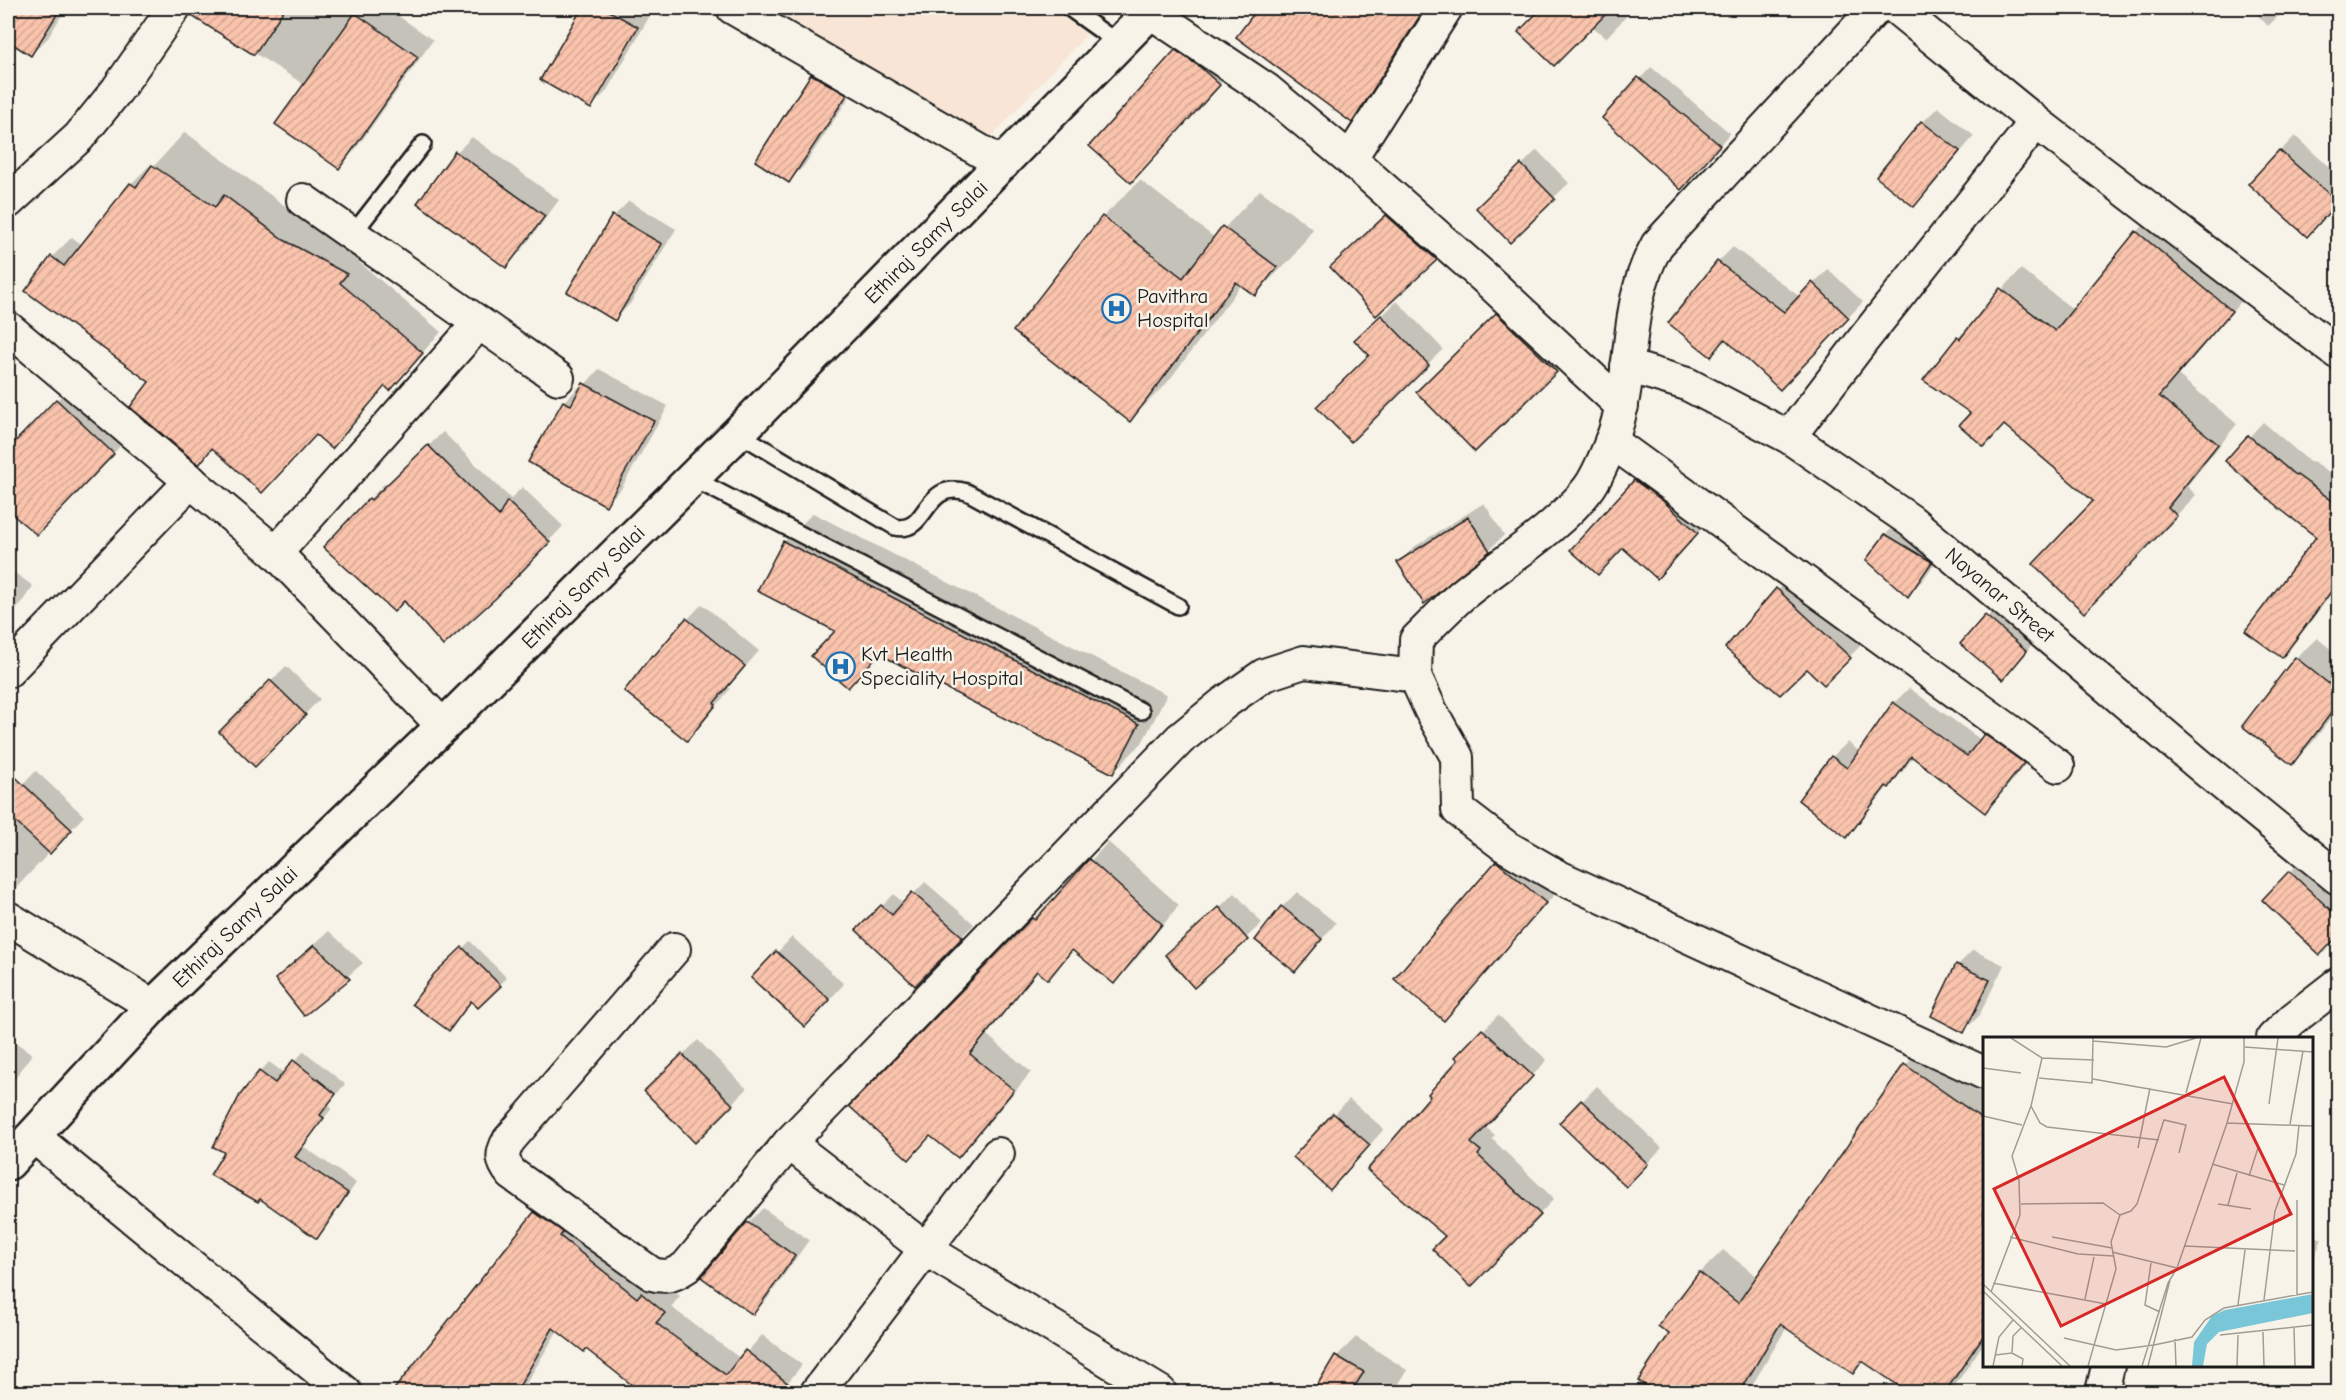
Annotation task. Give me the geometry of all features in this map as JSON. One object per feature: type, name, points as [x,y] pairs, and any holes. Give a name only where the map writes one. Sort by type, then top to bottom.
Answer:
[{"type":"main road","name":"Ethiraj Samy Salai","points":[[8,1163],[153,1006],[443,726],[738,433],[1152,9]]},
{"type":"street","points":[[8,202],[79,137],[117,90],[174,8]]},
{"type":"street","points":[[733,8],[1003,164]]},
{"type":"street","points":[[1350,159],[1446,8]]},
{"type":"street","points":[[1876,8],[1657,245],[1647,262],[1637,292],[1622,406],[1611,441],[1589,488],[1567,513],[1460,597],[1416,640],[1415,676],[1431,711],[1457,757],[1458,810],[1505,846],[1557,876],[1983,1073]]},
{"type":"street","points":[[1896,8],[2036,122],[2338,353]]},
{"type":"street","points":[[1152,9],[1267,90],[1350,159],[1486,279],[1622,406]]},
{"type":"street","points":[[1789,437],[2036,122]]},
{"type":"street","points":[[303,200],[558,378]]},
{"type":"street","points":[[276,553],[478,323]]},
{"type":"street","points":[[8,328],[276,553],[443,726]]},
{"type":"street","name":"Nayanar Street","points":[[1627,366],[1687,384],[1789,437],[1911,521],[2208,772],[2338,878]]},
{"type":"street","points":[[1611,441],[2058,766]]},
{"type":"street","points":[[8,671],[191,481]]},
{"type":"street","points":[[674,949],[510,1140],[502,1157],[512,1174],[652,1274],[664,1278],[686,1267],[789,1143],[1180,739],[1224,703],[1264,675],[1304,662],[1415,676]]},
{"type":"street","points":[[8,918],[153,1006]]},
{"type":"street","points":[[2274,1037],[2338,984]]},
{"type":"street","points":[[33,1136],[345,1392]]},
{"type":"street","points":[[789,1143],[927,1250],[1160,1392]]},
{"type":"street","points":[[817,1392],[998,1154]]},
{"type":"street","points":[[2102,1392],[2108,1367]]},
{"type":"lane","points":[[1069,8],[1119,43]]},
{"type":"lane","points":[[352,235],[423,144]]},
{"type":"lane","points":[[738,433],[895,527],[907,529],[913,526],[943,491],[956,488],[1178,606]]},
{"type":"lane","points":[[692,478],[1141,711]]},
{"type":"shaded area","points":[[769,8],[1111,8],[990,138]]},
{"type":"building","points":[[8,8],[61,8],[31,56],[8,41]]},
{"type":"building","points":[[192,8],[285,8],[254,55],[190,15]]},
{"type":"building","points":[[582,8],[604,8],[638,27],[591,109],[540,80]]},
{"type":"building","points":[[1258,8],[1425,8],[1352,123],[1236,37]]},
{"type":"building","points":[[1542,8],[1612,8],[1554,66],[1518,32]]},
{"type":"building","points":[[355,13],[418,57],[339,169],[275,124]]},
{"type":"building","points":[[1175,50],[1200,67],[1220,85],[1131,183],[1089,146]]},
{"type":"building","points":[[811,74],[847,95],[789,183],[755,161]]},
{"type":"building","points":[[1638,77],[1720,145],[1681,190],[1602,118]]},
{"type":"building","points":[[1921,121],[1960,151],[1914,207],[1876,177]]},
{"type":"building","points":[[2279,150],[2338,202],[2307,237],[2248,184]]},
{"type":"building","points":[[455,151],[545,216],[506,268],[417,203]]},
{"type":"building","points":[[1521,164],[1555,199],[1510,243],[1476,208]]},
{"type":"building","points":[[152,165],[215,207],[224,195],[284,240],[347,274],[340,283],[423,353],[390,391],[385,386],[332,449],[316,435],[262,493],[212,448],[199,465],[130,407],[149,382],[25,291],[51,256],[64,266],[130,183],[136,187]]},
{"type":"building","points":[[612,215],[662,244],[615,321],[567,292]]},
{"type":"building","points":[[1386,215],[1437,260],[1376,316],[1330,267]]},
{"type":"building","name":"Pavithra Hospital","points":[[1102,216],[1183,278],[1222,226],[1277,267],[1255,296],[1236,282],[1130,422],[1013,331]]},
{"type":"building","points":[[2136,231],[2232,311],[2159,396],[2218,444],[2168,507],[2177,516],[2084,613],[2033,564],[2093,501],[2004,425],[1984,447],[1959,425],[1970,413],[1923,380],[1957,337],[1960,339],[2000,288],[2055,331]]},
{"type":"building","points":[[1717,261],[1784,312],[1812,282],[1849,318],[1780,390],[1725,339],[1711,357],[1668,323]]},
{"type":"building","points":[[1496,313],[1557,372],[1475,452],[1416,392]]},
{"type":"building","points":[[1381,315],[1429,365],[1351,442],[1316,407],[1369,355],[1354,340]]},
{"type":"building","points":[[583,383],[654,421],[606,506],[528,462],[563,401],[571,405]]},
{"type":"building","points":[[56,399],[114,454],[37,535],[8,511],[8,449]]},
{"type":"building","points":[[2248,435],[2296,476],[2338,505],[2338,582],[2282,658],[2245,631],[2316,537],[2225,461]]},
{"type":"building","points":[[428,445],[499,516],[507,501],[550,542],[496,598],[443,646],[404,601],[394,612],[323,547],[369,498],[371,500]]},
{"type":"building","points":[[1634,480],[1663,501],[1698,533],[1657,579],[1623,548],[1598,575],[1570,550]]},
{"type":"building","points":[[1468,517],[1490,551],[1424,604],[1397,562]]},
{"type":"building","points":[[1885,534],[1932,562],[1908,597],[1866,560]]},
{"type":"building","points":[[783,541],[1139,724],[1113,774],[879,654],[848,688],[811,656],[835,631],[757,591]]},
{"type":"building","points":[[1776,588],[1851,658],[1824,685],[1807,669],[1780,695],[1725,648]]},
{"type":"building","points":[[1985,615],[2027,651],[2003,680],[1960,644]]},
{"type":"building","points":[[686,618],[745,666],[714,703],[716,705],[687,741],[624,691],[652,655],[654,656]]},
{"type":"building","points":[[2295,657],[2338,691],[2338,704],[2292,765],[2242,726]]},
{"type":"building","points":[[270,680],[306,715],[255,767],[219,732]]},
{"type":"building","points":[[1893,702],[1967,756],[1984,734],[2024,763],[1985,813],[1911,756],[1889,788],[1886,786],[1847,838],[1798,800],[1831,756],[1847,768]]},
{"type":"building","points":[[8,770],[72,830],[50,854],[8,815]]},
{"type":"building","points":[[1089,859],[1162,924],[1114,984],[1072,950],[1048,980],[1037,971],[970,1054],[1014,1090],[958,1158],[930,1136],[909,1160],[849,1106],[1032,918],[1035,920]]},
{"type":"building","points":[[1496,861],[1546,903],[1444,1021],[1394,979]]},
{"type":"building","points":[[2289,871],[2338,917],[2338,936],[2320,955],[2262,900]]},
{"type":"building","points":[[912,892],[963,937],[915,986],[856,930],[881,905],[892,915]]},
{"type":"building","points":[[1281,906],[1322,939],[1295,972],[1255,940]]},
{"type":"building","points":[[1219,907],[1248,940],[1194,988],[1165,955]]},
{"type":"building","points":[[314,945],[350,979],[304,1016],[275,979]]},
{"type":"building","points":[[462,947],[501,986],[478,1008],[471,1001],[449,1031],[412,1004],[434,974]]},
{"type":"building","points":[[776,951],[830,1000],[805,1027],[751,978]]},
{"type":"building","points":[[1956,964],[1990,980],[1964,1033],[1931,1016]]},
{"type":"building","points":[[1482,1029],[1533,1076],[1471,1143],[1481,1151],[1478,1155],[1541,1215],[1471,1287],[1432,1249],[1445,1236],[1367,1170],[1430,1096],[1428,1094],[1458,1060],[1455,1057]]},
{"type":"building","points":[[682,1054],[733,1105],[695,1143],[644,1091]]},
{"type":"building","points":[[293,1060],[336,1094],[320,1115],[324,1118],[295,1157],[348,1193],[317,1239],[260,1199],[258,1202],[210,1175],[224,1152],[213,1147],[240,1095],[259,1071],[275,1083]]},
{"type":"building","points":[[1904,1064],[1983,1119],[1983,1336],[1945,1392],[1908,1392],[1862,1361],[1853,1374],[1780,1324],[1740,1392],[1657,1392],[1638,1381],[1669,1334],[1658,1326],[1699,1272],[1738,1303]]},
{"type":"building","points":[[1581,1100],[1648,1164],[1626,1187],[1559,1123]]},
{"type":"building","points":[[1333,1113],[1370,1145],[1330,1190],[1293,1157]]},
{"type":"building","points":[[534,1212],[563,1232],[560,1236],[637,1298],[641,1293],[665,1313],[656,1323],[726,1375],[745,1350],[799,1392],[641,1392],[586,1349],[584,1352],[553,1328],[516,1392],[392,1392]]},
{"type":"building","points":[[747,1222],[795,1256],[753,1315],[701,1277]]},
{"type":"building","points":[[1335,1355],[1364,1372],[1351,1392],[1313,1392]]},
{"type":"place","name":"Pavithra Hospital","points":[[1116,308]]},
{"type":"place","name":"Kvt Health Speciality Hospital","points":[[840,666]]}]
